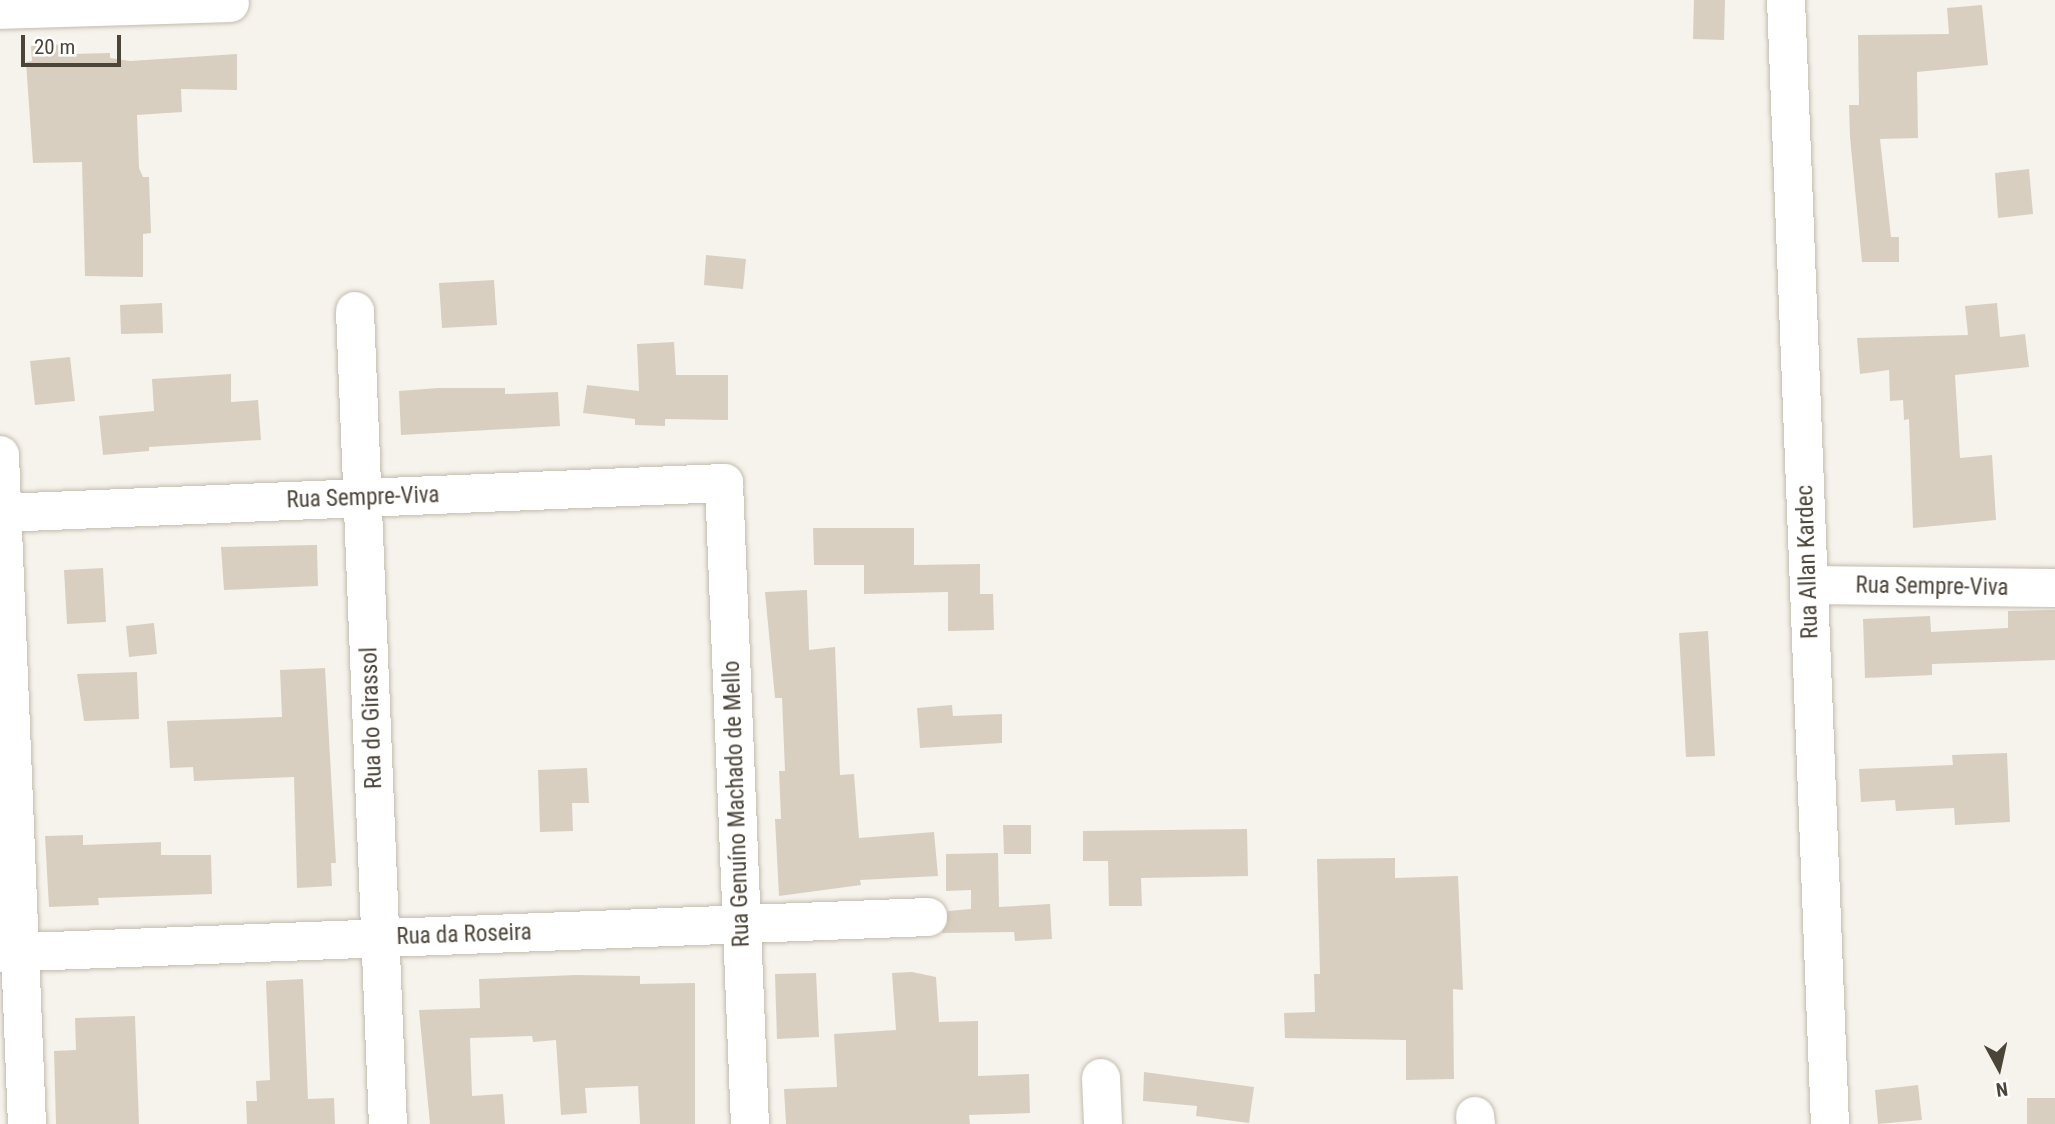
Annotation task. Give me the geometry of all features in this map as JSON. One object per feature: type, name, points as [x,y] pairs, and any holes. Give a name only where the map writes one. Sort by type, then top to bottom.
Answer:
[{"type":"street","name":"Rua Allan Kardec","points":[[1786,0],[1829,1124]]},
{"type":"street","points":[[0,10],[230,3]]},
{"type":"street","name":"Rua do Girassol","points":[[355,311],[388,1124]]},
{"type":"street","points":[[0,455],[10,953],[27,1124]]},
{"type":"street","name":"Rua Sempre-Viva","points":[[2,513],[723,483]]},
{"type":"street","name":"Rua Genuíno Machado de Mello","points":[[723,483],[750,1124]]},
{"type":"street","name":"Rua Sempre-Viva","points":[[1809,585],[2055,588]]},
{"type":"street","name":"Rua da Roseira","points":[[10,953],[928,917]]},
{"type":"street","points":[[1101,1078],[1103,1124]]},
{"type":"building","points":[[1694,0],[1725,0],[1724,40],[1693,39]]},
{"type":"building","points":[[1982,5],[1988,65],[1917,72],[1918,138],[1880,139],[1891,237],[1899,237],[1899,262],[1862,262],[1849,105],[1859,105],[1858,35],[1949,34],[1947,8]]},
{"type":"building","points":[[71,44],[71,54],[110,53],[110,58],[130,61],[237,54],[237,90],[181,89],[182,112],[137,115],[139,168],[143,177],[149,177],[151,233],[143,234],[143,277],[85,276],[82,162],[33,163],[26,62],[32,61],[31,46]]},
{"type":"building","points":[[2029,169],[2033,214],[1998,218],[1995,173]]},
{"type":"building","points":[[706,255],[746,259],[743,289],[704,285]]},
{"type":"building","points":[[494,280],[497,325],[442,328],[439,283]]},
{"type":"building","points":[[162,303],[163,333],[121,334],[120,305]]},
{"type":"building","points":[[1997,303],[2000,337],[2025,334],[2029,367],[1955,375],[1960,458],[1992,455],[1996,520],[1913,528],[1909,419],[1904,420],[1903,400],[1890,401],[1889,370],[1860,374],[1857,338],[1968,335],[1965,306]]},
{"type":"building","points":[[674,342],[676,375],[728,375],[728,420],[665,419],[665,426],[635,425],[635,419],[583,413],[587,385],[639,391],[637,344]]},
{"type":"building","points":[[70,357],[75,401],[35,405],[30,361]]},
{"type":"building","points":[[231,374],[231,402],[258,400],[261,440],[149,447],[149,451],[103,455],[99,416],[154,411],[152,379]]},
{"type":"building","points":[[505,388],[505,394],[558,392],[560,426],[401,435],[399,391]]},
{"type":"building","points":[[813,528],[914,528],[914,565],[980,564],[980,594],[993,594],[994,630],[948,631],[948,592],[864,594],[864,565],[814,565]]},
{"type":"building","points":[[317,545],[318,586],[224,590],[221,547]]},
{"type":"building","points":[[103,568],[106,622],[67,624],[64,570]]},
{"type":"building","points":[[807,590],[809,650],[835,647],[840,775],[854,774],[859,838],[934,832],[938,876],[860,880],[861,885],[779,896],[775,819],[781,819],[779,771],[785,771],[782,698],[775,698],[765,592]]},
{"type":"building","points":[[2055,610],[2055,660],[1932,664],[1932,675],[1865,678],[1863,619],[1930,616],[1931,632],[2008,628],[2008,611]]},
{"type":"building","points":[[154,623],[157,654],[129,657],[126,626]]},
{"type":"building","points":[[1708,631],[1715,756],[1686,757],[1679,633]]},
{"type":"building","points":[[325,668],[336,863],[331,863],[332,886],[297,888],[294,777],[194,781],[193,767],[170,768],[167,721],[282,717],[280,670]]},
{"type":"building","points":[[137,672],[139,719],[84,721],[77,674]]},
{"type":"building","points":[[952,705],[953,716],[1002,714],[1002,743],[920,748],[917,708]]},
{"type":"building","points":[[2007,753],[2010,822],[1955,825],[1954,808],[1896,811],[1895,800],[1861,802],[1859,769],[1953,765],[1952,755]]},
{"type":"building","points":[[587,768],[589,803],[572,803],[573,831],[540,832],[538,770]]},
{"type":"building","points":[[1003,825],[1031,825],[1031,854],[1004,854]]},
{"type":"building","points":[[1247,829],[1248,876],[1141,878],[1142,906],[1109,906],[1108,861],[1083,861],[1083,831]]},
{"type":"building","points":[[83,835],[83,845],[161,842],[161,855],[211,855],[212,894],[98,898],[99,905],[49,907],[45,836]]},
{"type":"building","points":[[998,853],[999,907],[1050,904],[1052,939],[1015,941],[1014,932],[942,933],[948,911],[971,909],[971,890],[946,891],[946,854]]},
{"type":"building","points":[[1395,858],[1395,878],[1458,876],[1463,990],[1453,989],[1454,1079],[1406,1080],[1406,1040],[1285,1038],[1284,1013],[1315,1012],[1314,974],[1320,974],[1317,859]]},
{"type":"building","points":[[912,972],[936,977],[939,1022],[978,1021],[978,1076],[1029,1074],[1030,1113],[969,1115],[970,1124],[786,1124],[784,1089],[837,1087],[834,1034],[896,1030],[892,973]]},
{"type":"building","points":[[816,973],[819,1037],[777,1039],[775,974]]},
{"type":"building","points":[[576,975],[640,976],[640,984],[695,983],[695,1124],[640,1124],[638,1086],[585,1088],[587,1113],[561,1115],[556,1040],[533,1042],[532,1036],[470,1038],[472,1096],[503,1094],[505,1124],[430,1124],[419,1010],[480,1008],[479,979]]},
{"type":"building","points":[[303,979],[308,1099],[334,1098],[335,1124],[247,1124],[246,1101],[257,1101],[256,1081],[270,1080],[266,981]]},
{"type":"building","points":[[135,1016],[139,1124],[56,1124],[54,1051],[76,1050],[75,1018]]},
{"type":"building","points":[[1144,1072],[1254,1087],[1249,1123],[1196,1116],[1197,1106],[1143,1101]]},
{"type":"building","points":[[1918,1085],[1922,1120],[1878,1124],[1875,1090]]},
{"type":"building","points":[[2027,1098],[2055,1098],[2055,1124],[2027,1124]]}]
